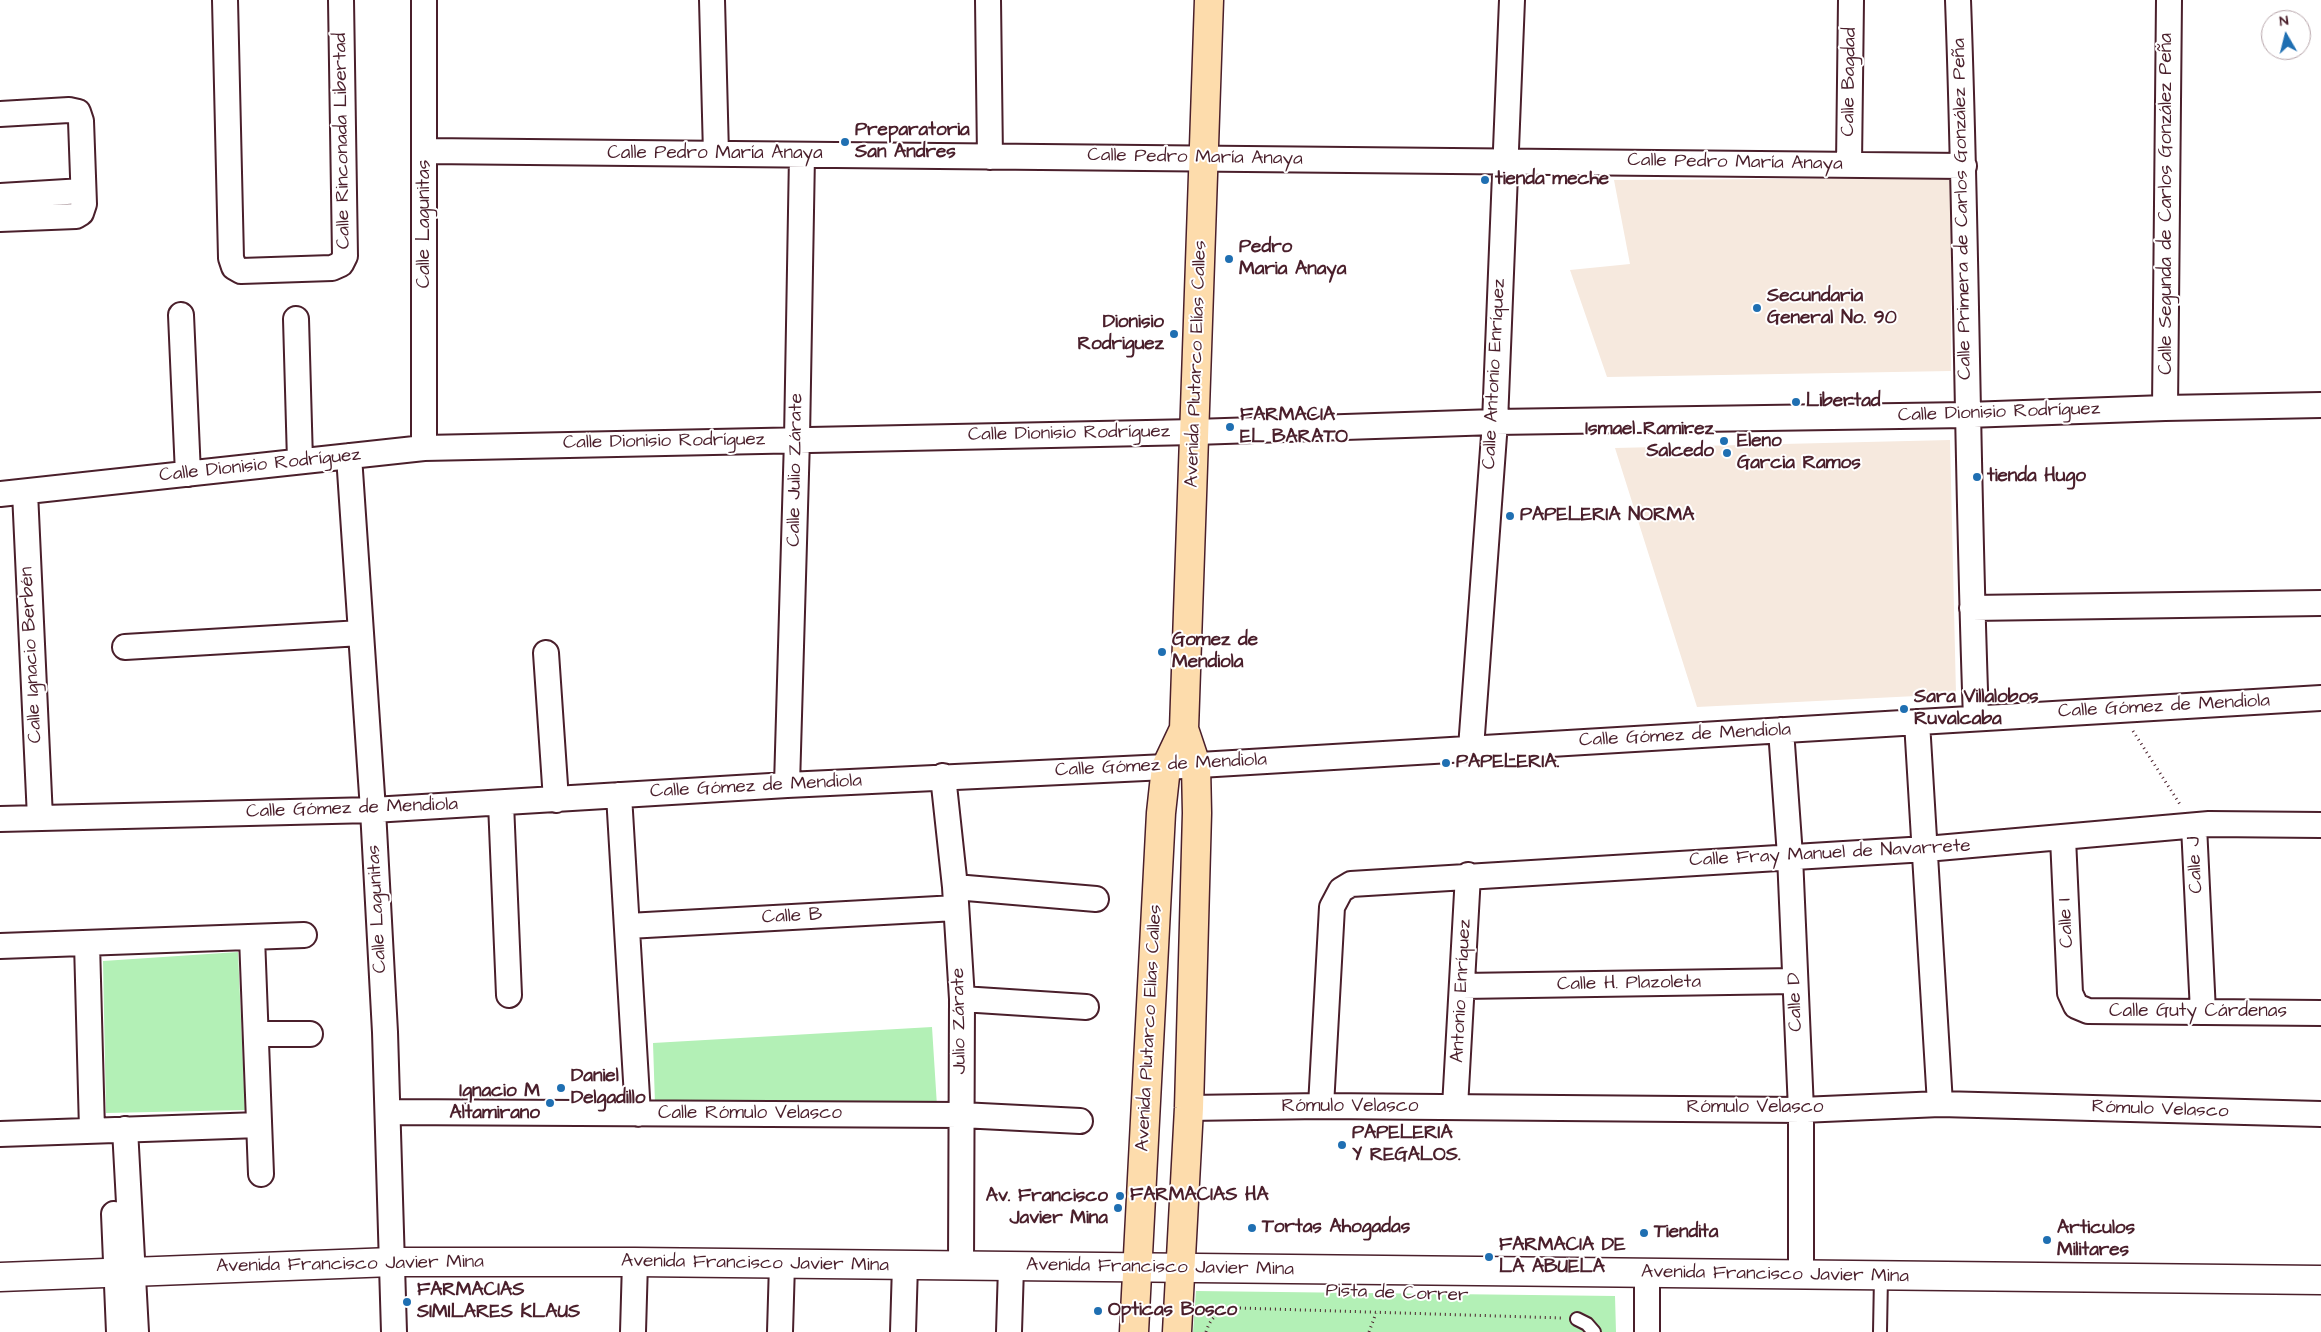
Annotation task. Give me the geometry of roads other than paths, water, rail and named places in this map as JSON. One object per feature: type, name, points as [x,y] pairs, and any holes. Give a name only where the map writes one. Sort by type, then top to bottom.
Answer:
[{"type":"main road","name":"Avenida Plutarco Elías Calles","points":[[1177,1332],[1189,1108],[1196,765],[1184,729],[1209,0]]},
{"type":"main road","name":"Avenida Plutarco Elías Calles","points":[[1134,1332],[1161,813],[1166,766],[1184,729]]},
{"type":"main road","name":"Avenida Francisco Javier Mina","points":[[0,1277],[392,1262],[635,1262],[2321,1280]]},
{"type":"street","name":"Calle Rinconada Libertad","points":[[225,0],[231,258],[234,267],[241,271],[332,268],[341,264],[345,256],[341,0]]},
{"type":"street","name":"Calle Lagunitas","points":[[424,0],[426,152],[424,448]]},
{"type":"street","points":[[712,0],[716,154]]},
{"type":"street","points":[[988,0],[990,156]]},
{"type":"street","name":"Calle Antonio Enríquez","points":[[1471,748],[1495,422],[1504,161],[1512,0]]},
{"type":"street","name":"Calle Bagdad","points":[[1849,164],[1851,0]]},
{"type":"street","name":"Calle Primera de Carlos González Peña","points":[[1958,0],[1964,166],[1967,415],[1976,718]]},
{"type":"street","name":"Calle Segunda de Carlos González Peña","points":[[2166,408],[2169,0]]},
{"type":"street","points":[[0,114],[69,110],[78,112],[81,121],[83,191],[83,209],[76,216],[0,219]]},
{"type":"street","name":"Calle Pedro María Anaya","points":[[426,152],[1964,166]]},
{"type":"street","name":"Calle Julio Zárate","points":[[787,785],[797,439],[802,155]]},
{"type":"street","points":[[0,196],[83,191]]},
{"type":"street","points":[[181,315],[188,474]]},
{"type":"street","points":[[296,319],[300,461]]},
{"type":"street","name":"Calle Dionisio Rodríguez","points":[[0,494],[424,448],[1195,432],[1495,422],[1967,415],[2321,404]]},
{"type":"street","name":"Calle Lagunitas","points":[[348,456],[373,810],[388,1112],[394,1332]]},
{"type":"street","name":"Calle Ignacio Berbén","points":[[25,492],[40,818]]},
{"type":"street","points":[[1972,608],[2321,603]]},
{"type":"street","points":[[125,647],[361,633]]},
{"type":"street","points":[[546,653],[556,800]]},
{"type":"street","name":"Calle Gómez de Mendiola","points":[[0,819],[373,810],[943,776],[1196,765],[2321,698]]},
{"type":"street","points":[[1917,722],[1940,1104]]},
{"type":"street","name":"Calle D","points":[[1781,730],[1790,856],[1801,1110],[1801,1275]]},
{"type":"street","name":"Julio Zárate","points":[[943,776],[955,898],[962,999],[961,1266]]},
{"type":"street","points":[[619,796],[638,1114]]},
{"type":"street","points":[[501,803],[509,995]]},
{"type":"street","name":"Calle Fray Manuel de Navarrete","points":[[1321,1106],[1332,907],[1341,890],[1361,882],[1926,849],[2194,826],[2321,825]]},
{"type":"street","name":"Calle J","points":[[2194,826],[2204,1012]]},
{"type":"street","name":"Calle I","points":[[2063,838],[2070,993],[2076,1006]]},
{"type":"street","name":"Antonio Enríquez","points":[[1455,1107],[1468,875]]},
{"type":"street","name":"Calle B","points":[[628,926],[955,898],[1096,899]]},
{"type":"street","points":[[0,946],[304,935]]},
{"type":"street","points":[[252,937],[261,1174]]},
{"type":"street","points":[[87,943],[124,1272],[136,1332]]},
{"type":"street","name":"Calle H. Plazoleta","points":[[1462,986],[1795,981]]},
{"type":"street","points":[[962,999],[1086,1008]]},
{"type":"street","name":"Calle Guty Cárdenas","points":[[2076,1006],[2088,1011],[2321,1013]]},
{"type":"street","points":[[256,1034],[310,1034]]},
{"type":"street","name":"Rómulo Velasco","points":[[1189,1108],[1321,1106],[1801,1110],[1940,1104],[2321,1114]]},
{"type":"street","name":"Calle Rómulo Velasco","points":[[388,1112],[962,1115],[1080,1121]]},
{"type":"street","points":[[0,1134],[259,1125]]},
{"type":"street","points":[[633,1332],[635,1262]]},
{"type":"street","points":[[780,1332],[782,1264]]},
{"type":"street","points":[[903,1332],[905,1265]]},
{"type":"street","points":[[1009,1332],[1011,1267]]},
{"type":"street","points":[[119,1332],[124,1272]]},
{"type":"street","points":[[1647,1274],[1647,1332]]},
{"type":"lane","points":[[1880,1332],[1881,1276]]},
{"type":"lane","points":[[1577,1319],[1587,1324],[1594,1332]]},
{"type":"place","name":"Preparatoria San Andres","points":[[845,142]]},
{"type":"place","name":"tienda meche","points":[[1485,180]]},
{"type":"place","name":"Pedro Maria Anaya","points":[[1229,259]]},
{"type":"place","name":"Secundaria General No. 90","points":[[1757,308]]},
{"type":"place","name":"Dionisio Rodriguez","points":[[1174,334]]},
{"type":"place","name":"Libertad","points":[[1796,402]]},
{"type":"place","name":"FARMACIA EL BARATO","points":[[1230,427]]},
{"type":"place","name":"Ismael Ramirez Salcedo","points":[[1724,441]]},
{"type":"place","name":"Eleno Garcia Ramos","points":[[1727,453]]},
{"type":"place","name":"tienda Hugo","points":[[1977,477]]},
{"type":"place","name":"PAPELERIA NORMA","points":[[1510,516]]},
{"type":"place","name":"Gomez de Mendiola","points":[[1162,652]]},
{"type":"place","name":"Sara Villalobos Ruvalcaba","points":[[1904,709]]},
{"type":"place","name":"PAPELERIA.","points":[[1446,763]]},
{"type":"place","name":"Daniel Delgadillo","points":[[561,1088]]},
{"type":"place","name":"Ignacio M Altamirano","points":[[550,1103]]},
{"type":"place","name":"PAPELERIA Y REGALOS.","points":[[1342,1145]]},
{"type":"place","name":"FARMACIAS HA","points":[[1120,1196]]},
{"type":"place","name":"Av. Francisco Javier Mina","points":[[1118,1208]]},
{"type":"place","name":"Tortas Ahogadas","points":[[1252,1228]]},
{"type":"place","name":"Tiendita","points":[[1644,1233]]},
{"type":"place","name":"Articulos Militares","points":[[2047,1240]]},
{"type":"place","name":"FARMACIA DE LA ABUELA","points":[[1489,1257]]},
{"type":"place","name":"FARMACIAS SIMILARES KLAUS","points":[[407,1302]]},
{"type":"place","name":"Opticas Bosco","points":[[1098,1311]]}]
